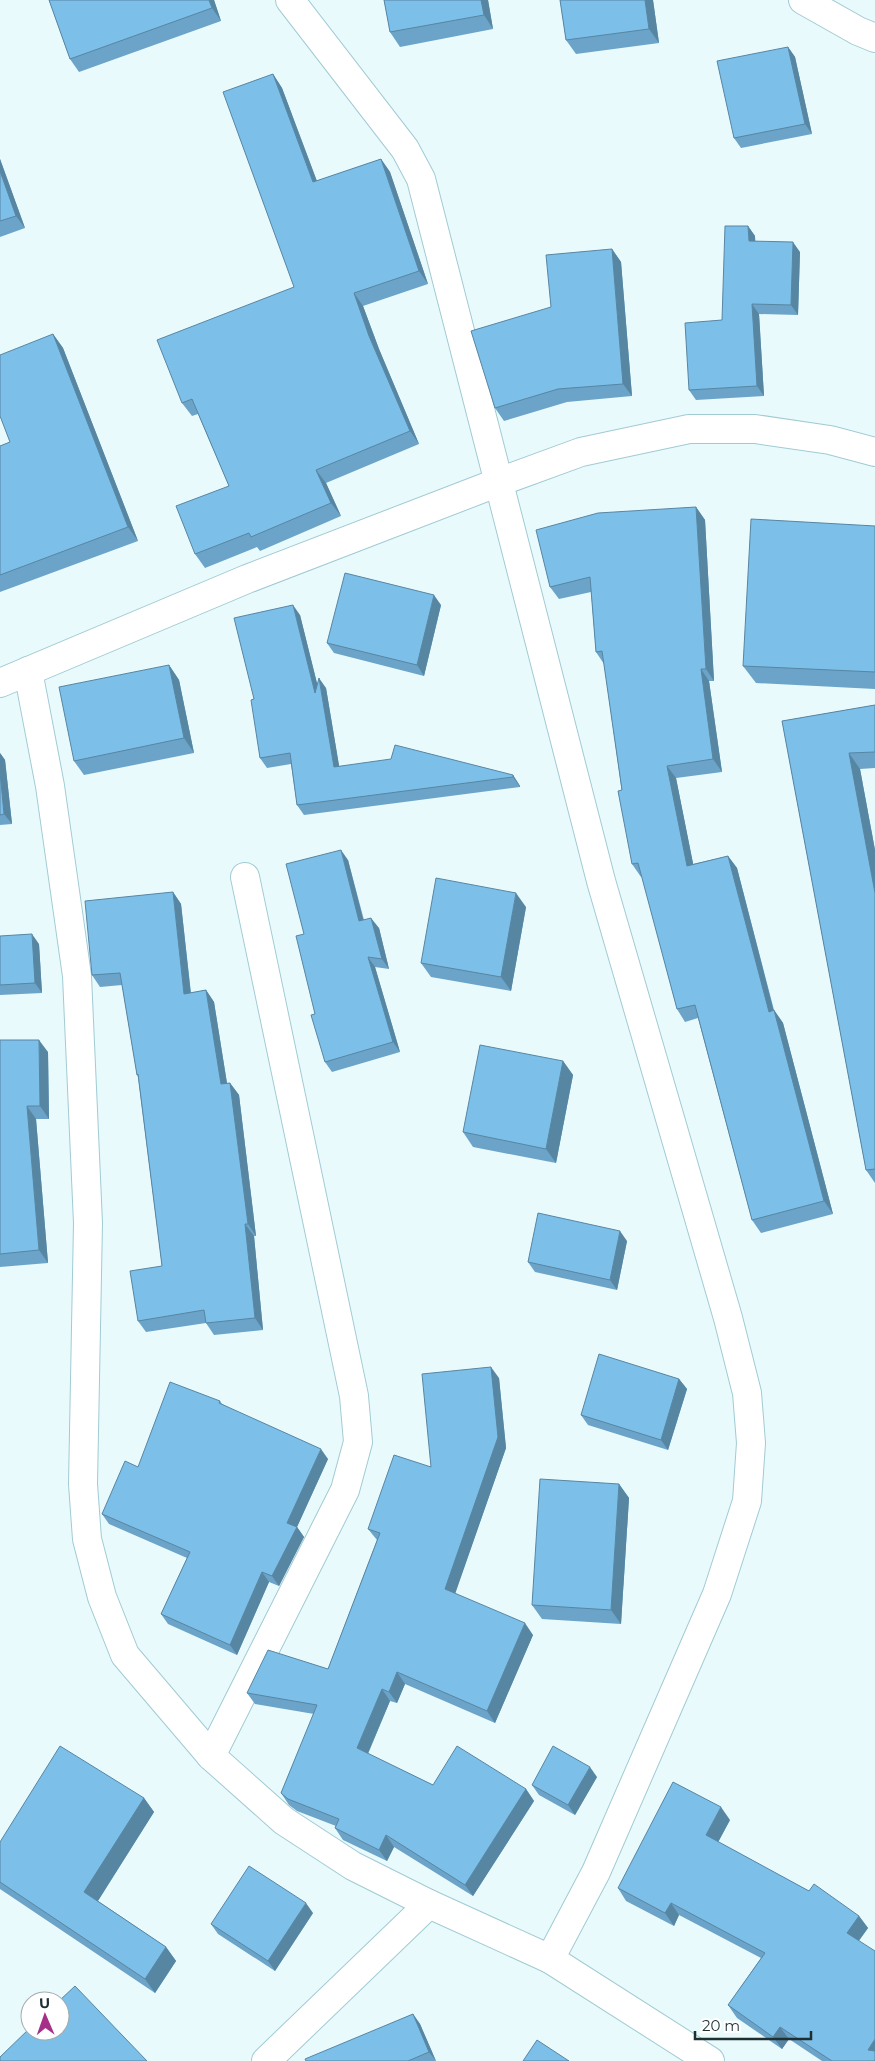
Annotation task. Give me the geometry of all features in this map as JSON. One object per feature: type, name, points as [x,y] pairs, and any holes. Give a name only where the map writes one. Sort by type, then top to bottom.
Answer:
[{"type":"street","points":[[290,0],[405,149],[421,179],[500,482],[600,881],[728,1318],[747,1393],[752,1443],[747,1501],[717,1594],[596,1872],[550,1959]]},
{"type":"street","points":[[803,0],[866,35]]},
{"type":"street","points":[[848,0],[866,35]]},
{"type":"street","points":[[0,683],[247,579],[581,452],[689,429],[755,429],[830,440],[875,452]]},
{"type":"street","points":[[28,671],[50,786],[77,976],[88,1223],[83,1484],[87,1538],[102,1597],[125,1655],[211,1756],[284,1821],[353,1866],[429,1904],[550,1959],[710,2061]]},
{"type":"street","points":[[211,1756],[345,1490],[358,1442],[354,1396],[245,878]]},
{"type":"street","points":[[266,2061],[429,1904]]},
{"type":"building","points":[[49,0],[209,0],[212,8],[70,59]]},
{"type":"building","points":[[384,0],[481,0],[484,15],[390,32]]},
{"type":"building","points":[[560,0],[645,0],[649,29],[566,40]]},
{"type":"building","points":[[788,47],[805,124],[734,138],[717,61]]},
{"type":"building","points":[[273,74],[313,182],[381,159],[419,271],[354,293],[369,336],[410,431],[316,470],[331,503],[251,537],[249,533],[195,554],[176,506],[229,486],[192,399],[182,403],[157,340],[294,287],[223,92]]},
{"type":"building","points":[[0,171],[16,216],[0,221]]},
{"type":"building","points":[[725,226],[748,226],[749,241],[793,242],[791,305],[752,304],[757,386],[689,390],[685,323],[722,320]]},
{"type":"building","points":[[612,249],[623,384],[558,389],[495,408],[471,331],[551,307],[546,255]]},
{"type":"building","points":[[53,334],[128,527],[0,575],[0,446],[10,442],[0,416],[0,355]]},
{"type":"building","points":[[696,507],[706,669],[701,669],[713,759],[667,766],[687,866],[728,856],[769,1012],[774,1010],[824,1201],[752,1220],[695,1005],[677,1009],[638,863],[632,864],[618,791],[622,790],[602,651],[596,652],[590,577],[550,587],[536,530],[598,513]]},
{"type":"building","points":[[751,519],[875,526],[875,672],[743,666]]},
{"type":"building","points":[[345,573],[434,595],[417,665],[327,643]]},
{"type":"building","points":[[293,605],[315,693],[319,678],[334,767],[391,759],[395,745],[513,775],[513,777],[297,805],[290,753],[260,758],[251,700],[254,699],[234,618]]},
{"type":"building","points":[[169,665],[184,738],[74,761],[59,687]]},
{"type":"building","points":[[875,705],[875,752],[849,753],[875,893],[875,1169],[866,1170],[782,721]]},
{"type":"building","points":[[0,772],[4,814],[0,815]]},
{"type":"building","points":[[341,850],[359,921],[371,918],[382,959],[368,957],[393,1042],[325,1062],[311,1015],[315,1014],[296,936],[304,934],[286,864]]},
{"type":"building","points":[[436,878],[516,893],[501,977],[421,963]]},
{"type":"building","points":[[173,892],[184,994],[206,990],[221,1084],[230,1083],[248,1224],[245,1224],[255,1318],[206,1323],[204,1310],[138,1321],[130,1271],[162,1266],[138,1074],[120,973],[92,975],[85,901]]},
{"type":"building","points":[[32,934],[35,983],[0,985],[0,936]]},
{"type":"building","points":[[0,1040],[39,1040],[40,1106],[27,1106],[39,1250],[0,1254]]},
{"type":"building","points":[[480,1045],[563,1061],[546,1149],[463,1132]]},
{"type":"building","points":[[538,1213],[620,1231],[610,1280],[528,1262]]},
{"type":"building","points":[[599,1354],[679,1379],[661,1440],[581,1415]]},
{"type":"building","points":[[491,1367],[498,1437],[445,1589],[525,1623],[487,1711],[397,1672],[389,1692],[382,1689],[357,1748],[433,1785],[457,1746],[526,1789],[465,1885],[386,1835],[379,1850],[335,1828],[339,1819],[288,1799],[281,1793],[317,1705],[247,1693],[268,1650],[328,1669],[380,1533],[368,1529],[394,1455],[431,1467],[422,1374]]},
{"type":"building","points":[[170,1382],[220,1401],[219,1403],[321,1449],[287,1523],[297,1527],[272,1576],[262,1572],[230,1645],[161,1614],[190,1552],[102,1514],[125,1461],[138,1467]]},
{"type":"building","points":[[540,1479],[619,1484],[611,1610],[532,1605]]},
{"type":"building","points":[[60,1746],[144,1798],[84,1892],[166,1947],[145,1979],[0,1882],[0,1842]]},
{"type":"building","points":[[553,1746],[590,1767],[568,1805],[532,1785]]},
{"type":"building","points":[[673,1782],[721,1807],[706,1835],[809,1891],[814,1884],[859,1916],[847,1933],[875,1951],[875,2039],[868,2050],[875,2051],[875,2061],[832,2061],[780,2027],[773,2037],[728,2005],[765,1953],[671,1903],[665,1913],[618,1888]]},
{"type":"building","points":[[249,1866],[306,1903],[268,1961],[211,1924]]},
{"type":"building","points":[[75,1986],[147,2061],[0,2061],[0,2057],[20,2038],[20,2041],[70,2041],[70,1991]]},
{"type":"building","points":[[413,2014],[429,2052],[408,2061],[306,2061],[305,2059]]},
{"type":"building","points":[[537,2040],[569,2061],[523,2061]]}]
